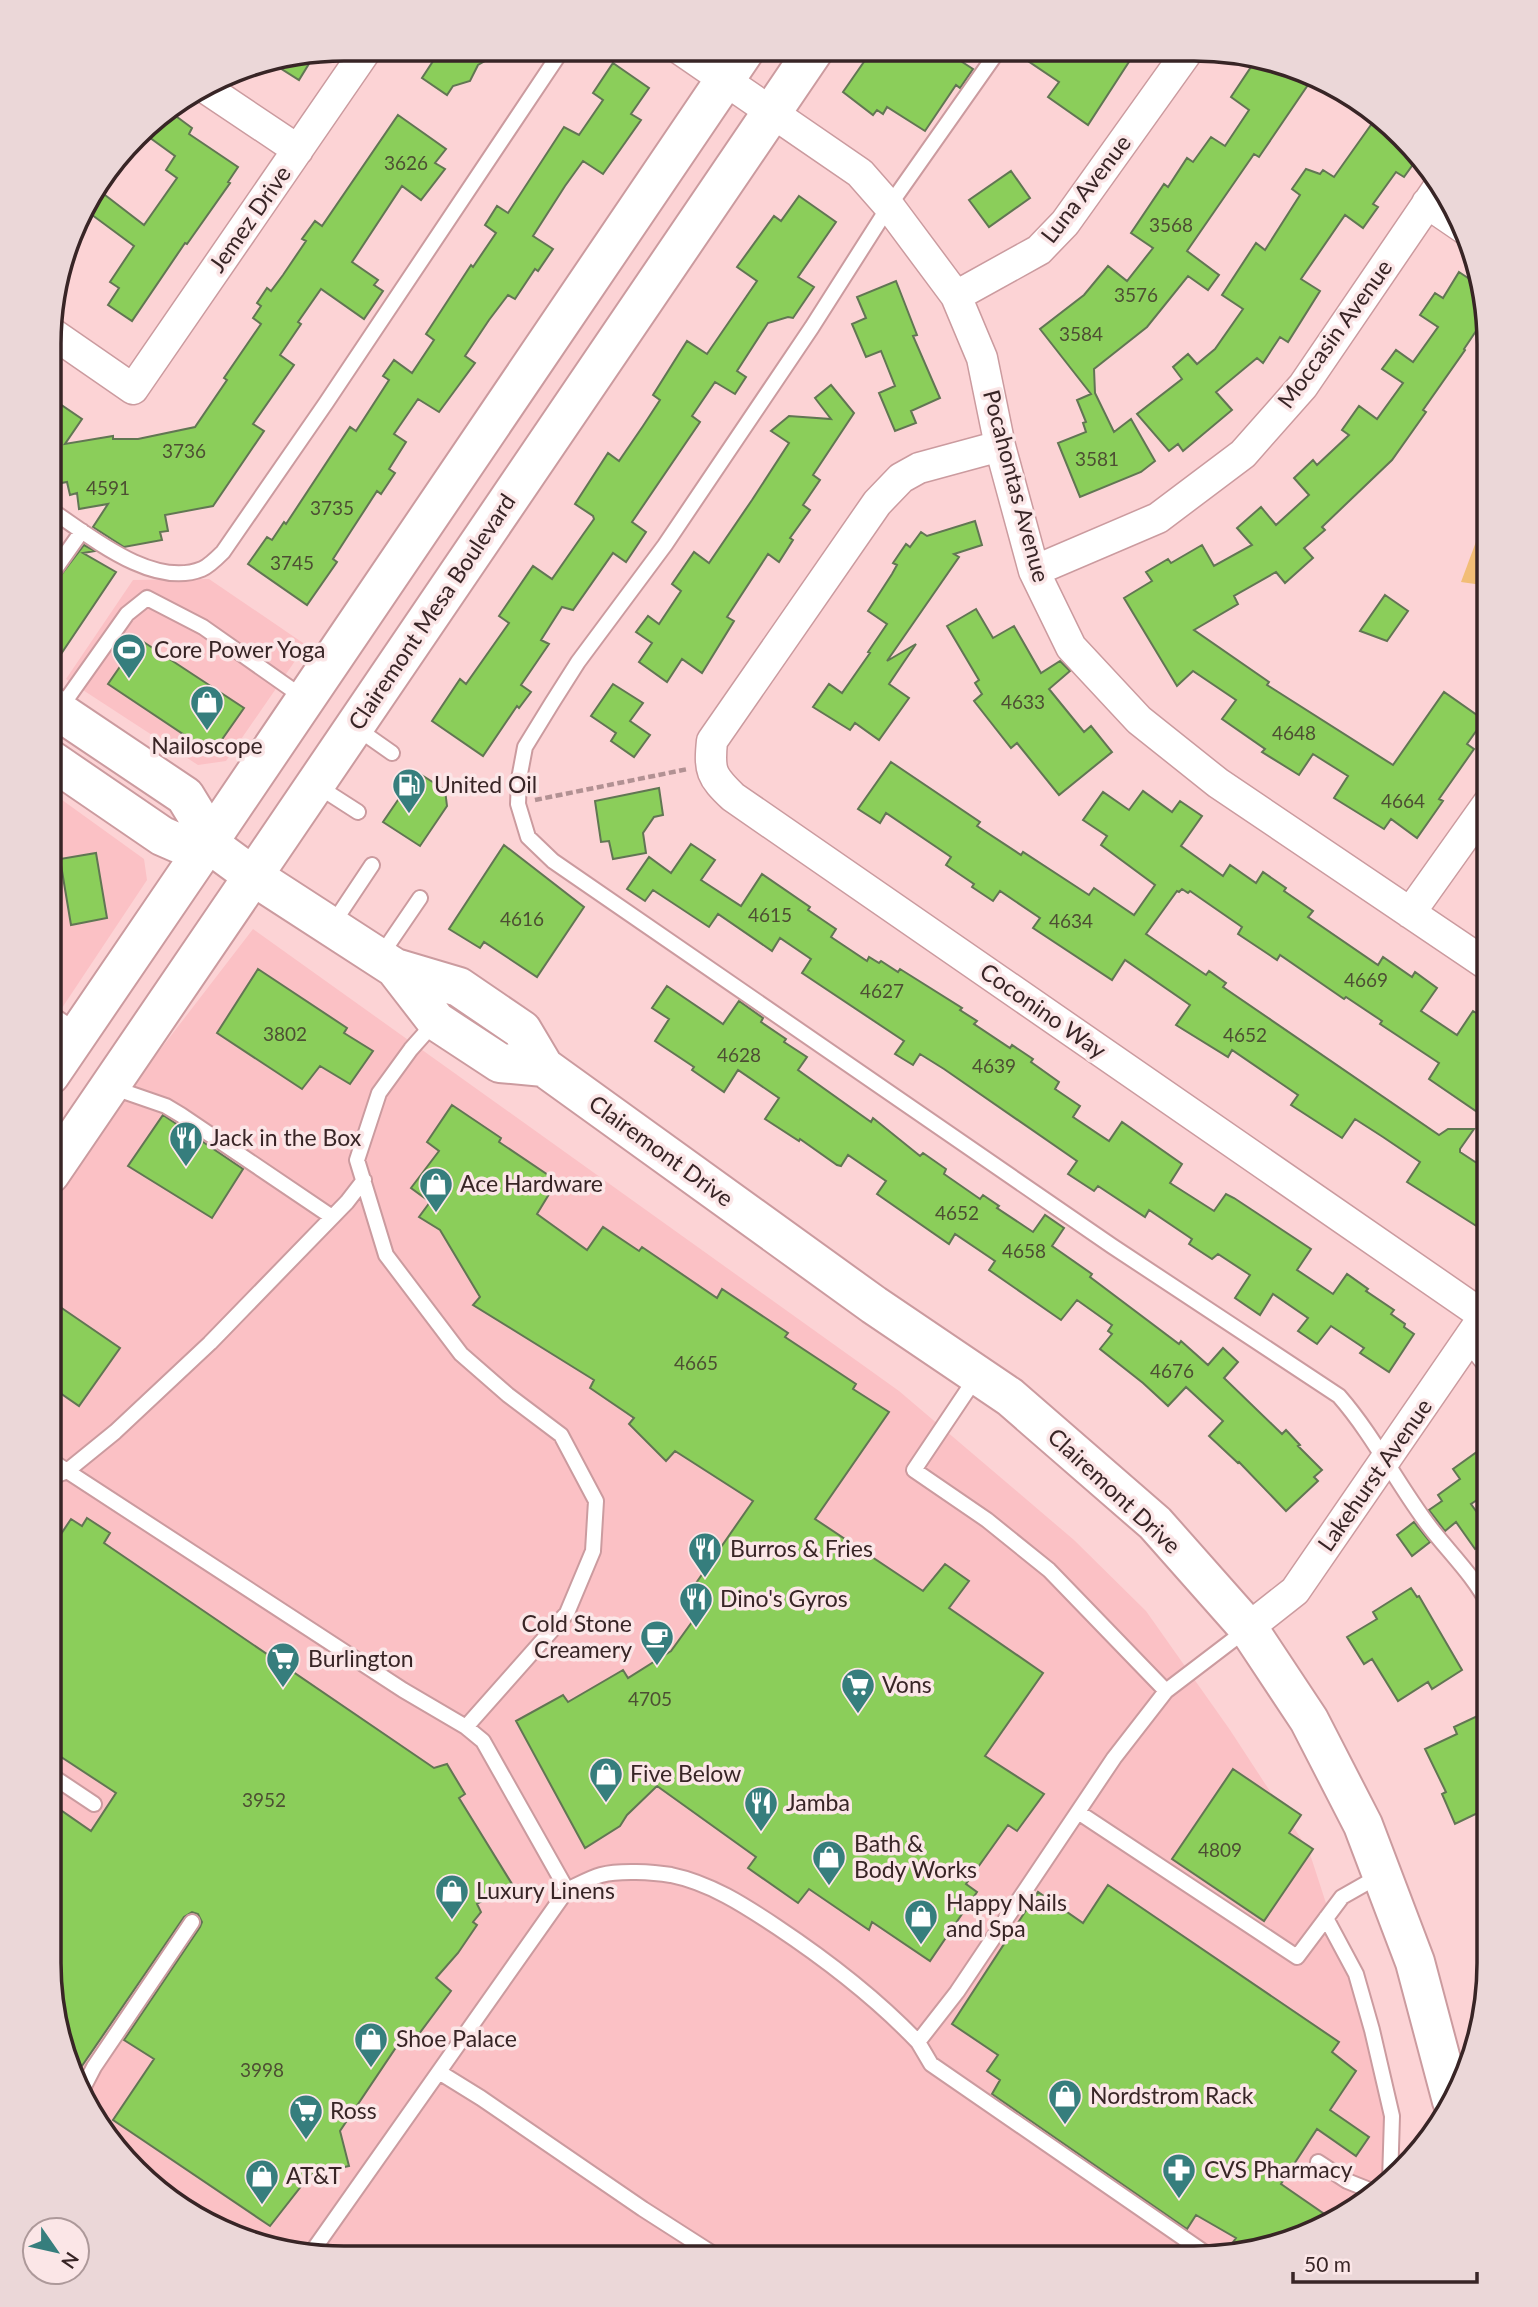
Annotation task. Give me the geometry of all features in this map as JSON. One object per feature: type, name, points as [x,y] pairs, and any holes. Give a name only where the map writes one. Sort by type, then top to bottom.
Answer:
[{"type":"main road","name":"Clairemont Mesa Boulevard","points":[[61,1158],[807,61]]},
{"type":"main road","points":[[64,1023],[208,843],[735,65]]},
{"type":"main road","points":[[61,713],[185,796],[208,843]]},
{"type":"main road","points":[[61,767],[162,836],[178,843],[208,843]]},
{"type":"main road","name":"Clairemont Drive","points":[[208,843],[253,876],[387,963],[459,987],[523,1030],[544,1067],[874,1305],[1010,1397],[1155,1523],[1248,1628],[1309,1720],[1363,1825],[1382,1875],[1415,1962],[1448,2087]]},
{"type":"main road","name":"Clairemont Drive","points":[[387,963],[436,1021],[500,1063],[544,1067]]},
{"type":"street","name":"Jemez Drive","points":[[61,339],[133,389],[359,61]]},
{"type":"street","name":"Luna Avenue","points":[[956,296],[1039,250],[1057,232],[1181,61]]},
{"type":"street","name":"Pocahontas Avenue","points":[[735,65],[773,111],[860,173],[889,206],[956,296],[982,358],[1000,446],[1034,571],[1071,647],[1139,720],[1218,783],[1477,958]]},
{"type":"street","points":[[213,93],[298,150]]},
{"type":"street","name":"Moccasin Avenue","points":[[1034,571],[1158,518],[1243,454],[1303,386],[1433,194]]},
{"type":"street","points":[[709,765],[712,741],[877,503],[901,478],[919,468],[1000,446]]},
{"type":"street","name":"Coconino Way","points":[[709,765],[718,782],[733,797],[1477,1326]]},
{"type":"street","points":[[1409,913],[1477,819]]},
{"type":"street","name":"Lakehurst Avenue","points":[[1248,1628],[1295,1591],[1384,1461],[1477,1338]]},
{"type":"lane","points":[[61,517],[126,561],[179,574],[204,568],[223,552],[327,403],[555,61]]},
{"type":"lane","points":[[991,61],[889,206],[681,523],[578,662],[525,747],[518,804],[528,837],[552,861],[1112,1246],[1339,1396],[1362,1422],[1384,1461],[1428,1525],[1477,1588]]},
{"type":"lane","points":[[61,561],[82,531]]},
{"type":"lane","points":[[61,701],[127,614],[147,598],[203,627],[305,699]]},
{"type":"lane","points":[[354,727],[393,753]]},
{"type":"lane","points":[[315,784],[358,812]]},
{"type":"lane","points":[[331,928],[372,865]]},
{"type":"lane","points":[[387,963],[420,898]]},
{"type":"lane","points":[[436,1021],[411,1049],[379,1093],[357,1160],[386,1255],[461,1354],[508,1395],[561,1435],[596,1501],[593,1551],[567,1613],[466,1727]]},
{"type":"lane","points":[[110,1086],[166,1106],[332,1217]]},
{"type":"lane","points":[[61,1473],[115,1432],[210,1343],[347,1202],[364,1180]]},
{"type":"lane","points":[[978,1375],[914,1470],[987,1520],[1049,1570],[1166,1691]]},
{"type":"lane","points":[[61,1467],[392,1683],[466,1727],[483,1741],[567,1889]]},
{"type":"lane","points":[[918,2042],[957,1993],[1114,1758],[1166,1691],[1248,1628]]},
{"type":"lane","points":[[61,1782],[94,1804]]},
{"type":"lane","points":[[1078,1812],[1297,1957],[1342,1897],[1382,1875]]},
{"type":"lane","points":[[317,2244],[567,1889],[602,1875],[634,1873],[669,1874],[705,1884],[763,1917],[870,1994],[918,2042],[931,2064],[1195,2246]]},
{"type":"lane","points":[[1326,1918],[1356,1973],[1372,2030],[1392,2116],[1390,2166]]},
{"type":"lane","points":[[87,2081],[192,1922]]},
{"type":"lane","points":[[439,2072],[701,2246]]},
{"type":"lane","points":[[1318,2162],[1365,2188]]},
{"type":"path","points":[[518,804],[709,765]]},
{"type":"shaded area","points":[[1477,539],[1477,584],[1461,582]]},
{"type":"shaded area","points":[[209,579],[306,645],[226,761],[198,765],[66,679],[133,580]]},
{"type":"shaded area","points":[[61,799],[144,859],[147,880],[61,1009]]},
{"type":"shaded area","points":[[253,929],[899,1391],[1074,1540],[1146,1611],[1230,1730],[1309,1851],[1393,2109],[1397,2159],[1366,2187],[1319,2217],[1267,2236],[1194,2246],[326,2245],[253,2231],[219,2217],[172,2187],[144,2163],[120,2135],[90,2088],[71,2036],[61,1963],[61,1185],[113,1111]]},
{"type":"building","points":[[433,61],[485,61],[478,65],[470,81],[453,86],[447,95],[422,78]]},
{"type":"building","points":[[865,61],[961,61],[973,69],[960,88],[956,85],[925,131],[887,107],[883,114],[877,110],[873,115],[843,92]]},
{"type":"building","points":[[1028,61],[1130,61],[1088,125],[1048,97],[1059,82]]},
{"type":"building","points":[[613,63],[649,88],[631,114],[641,120],[603,174],[583,161],[565,186],[533,236],[553,249],[538,271],[535,269],[515,299],[508,295],[489,320],[465,356],[475,363],[439,412],[418,399],[394,434],[406,442],[389,469],[395,473],[381,494],[377,491],[333,559],[337,562],[307,605],[248,564],[267,537],[272,540],[284,522],[286,524],[350,427],[356,431],[389,380],[383,376],[394,360],[412,373],[434,340],[426,334],[471,265],[473,267],[496,233],[485,225],[497,206],[508,213],[564,127],[579,135],[603,100],[593,93]]},
{"type":"building","points":[[309,64],[299,80],[281,69]]},
{"type":"building","points":[[1251,67],[1308,85],[1259,157],[1254,154],[1187,251],[1219,275],[1208,290],[1188,276],[1147,327],[1094,369],[1095,393],[1114,432],[1131,419],[1155,461],[1141,472],[1080,497],[1058,443],[1086,432],[1083,423],[1086,422],[1077,400],[1091,394],[1040,329],[1084,295],[1108,266],[1127,281],[1153,248],[1131,233],[1164,184],[1168,187],[1187,158],[1193,162],[1211,137],[1225,146],[1249,110],[1231,97]]},
{"type":"building","points":[[398,115],[446,149],[435,163],[445,169],[421,200],[402,186],[352,262],[378,280],[374,285],[383,291],[364,319],[321,289],[298,322],[301,324],[280,355],[294,365],[253,424],[264,431],[213,506],[165,515],[168,531],[160,532],[162,540],[124,547],[93,527],[108,504],[79,509],[77,493],[70,495],[67,482],[61,483],[61,405],[82,419],[65,444],[113,436],[113,439],[138,439],[195,427],[261,324],[253,318],[261,306],[257,303],[267,288],[271,291],[283,275],[306,241],[302,239],[315,221],[322,226]]},
{"type":"building","points":[[177,117],[192,128],[189,134],[238,167],[228,182],[230,183],[132,321],[108,305],[119,288],[110,282],[134,246],[92,215],[104,194],[144,225],[177,178],[166,170],[175,156],[151,138]]},
{"type":"building","points":[[1371,125],[1394,144],[1412,165],[1404,177],[1396,172],[1373,204],[1378,207],[1363,228],[1345,215],[1301,279],[1320,291],[1288,342],[1280,337],[1263,363],[1257,358],[1216,392],[1232,410],[1183,451],[1178,444],[1169,451],[1137,414],[1182,379],[1173,367],[1188,354],[1197,364],[1215,349],[1243,309],[1222,295],[1256,243],[1265,250],[1300,195],[1292,189],[1306,169],[1320,174],[1323,170],[1334,177]]},
{"type":"building","points":[[1011,171],[1030,198],[989,227],[969,200]]},
{"type":"building","points":[[799,196],[836,222],[798,277],[814,287],[793,318],[768,323],[737,371],[746,377],[735,394],[715,382],[692,416],[700,422],[632,522],[646,532],[626,562],[613,553],[573,610],[562,607],[541,640],[549,644],[521,685],[531,692],[519,708],[517,706],[483,756],[432,721],[460,679],[466,684],[509,623],[499,616],[533,566],[552,579],[594,519],[575,504],[608,453],[619,461],[660,400],[653,395],[687,341],[707,354],[757,281],[737,267],[774,216],[781,221]]},
{"type":"building","points":[[1459,272],[1469,278],[1476,331],[1423,410],[1426,412],[1392,460],[1322,527],[1325,530],[1304,548],[1313,558],[1285,583],[1276,572],[1234,596],[1238,604],[1194,630],[1269,682],[1267,685],[1393,765],[1444,692],[1477,715],[1477,730],[1467,744],[1474,749],[1439,799],[1443,801],[1417,838],[1391,819],[1384,829],[1334,798],[1348,776],[1313,754],[1299,775],[1262,752],[1265,749],[1222,719],[1236,700],[1193,671],[1177,686],[1124,598],[1152,581],[1146,572],[1168,559],[1171,563],[1202,545],[1214,566],[1252,545],[1237,528],[1261,507],[1276,525],[1309,495],[1294,478],[1313,460],[1317,465],[1349,435],[1342,430],[1359,406],[1377,419],[1403,383],[1382,369],[1396,350],[1413,362],[1438,327],[1420,315],[1435,293],[1443,298]]},
{"type":"building","points":[[896,281],[917,335],[913,336],[940,398],[911,411],[916,423],[895,431],[879,393],[895,386],[881,351],[866,357],[852,324],[866,318],[857,297]]},
{"type":"building","points":[[831,385],[854,413],[813,475],[820,480],[803,505],[810,510],[790,538],[793,540],[779,562],[768,554],[727,617],[734,621],[702,673],[682,659],[667,682],[639,662],[652,643],[636,632],[648,616],[659,624],[681,591],[672,584],[694,552],[709,563],[752,500],[789,443],[771,431],[789,416],[831,419],[815,398]]},
{"type":"building","points":[[975,521],[982,545],[954,554],[959,557],[887,661],[916,644],[889,684],[909,698],[879,740],[855,723],[850,730],[813,707],[829,684],[842,693],[887,624],[868,611],[892,574],[897,565],[893,563],[906,544],[910,547],[921,532],[927,536]]},
{"type":"building","points":[[84,545],[95,551],[83,553],[116,572],[61,654],[61,575]]},
{"type":"building","points":[[1385,595],[1408,611],[1387,641],[1360,631]]},
{"type":"building","points":[[976,609],[993,638],[1014,626],[1041,673],[1060,661],[1070,671],[1049,689],[1084,732],[1091,726],[1112,752],[1059,795],[1017,743],[1011,748],[974,701],[982,694],[975,683],[979,680],[947,626]]},
{"type":"building","points":[[139,639],[244,708],[216,748],[195,742],[108,684]]},
{"type":"building","points":[[613,684],[643,703],[630,721],[650,735],[634,757],[611,741],[616,733],[591,716]]},
{"type":"building","points":[[891,762],[980,822],[977,826],[1021,855],[1023,852],[1089,895],[1094,888],[1134,915],[1155,885],[1101,845],[1107,836],[1083,820],[1103,792],[1129,810],[1143,791],[1172,812],[1180,801],[1202,816],[1181,846],[1223,876],[1230,865],[1256,883],[1263,872],[1313,911],[1308,917],[1378,965],[1383,957],[1412,977],[1415,972],[1437,988],[1421,1011],[1457,1035],[1473,1011],[1477,1014],[1477,1112],[1429,1079],[1439,1063],[1380,1024],[1382,1021],[1346,997],[1344,999],[1280,955],[1277,960],[1238,934],[1242,927],[1190,891],[1177,891],[1146,934],[1206,975],[1209,971],[1226,983],[1223,987],[1439,1135],[1448,1129],[1474,1129],[1460,1152],[1477,1163],[1477,1226],[1407,1182],[1420,1162],[1383,1137],[1355,1119],[1342,1138],[1291,1105],[1298,1095],[1232,1050],[1228,1057],[1176,1025],[1190,1005],[1125,960],[1112,980],[1033,928],[1040,918],[1000,891],[993,901],[972,887],[974,884],[946,865],[951,857],[886,813],[880,823],[858,809]]},
{"type":"building","points":[[417,772],[445,790],[447,806],[420,846],[383,822]]},
{"type":"building","points":[[659,788],[663,815],[654,817],[643,833],[646,853],[613,859],[609,841],[601,842],[595,801]]},
{"type":"building","points":[[691,844],[715,860],[701,880],[741,906],[762,874],[810,907],[808,910],[836,929],[831,937],[867,961],[869,957],[898,972],[900,969],[962,1008],[960,1010],[977,1021],[974,1024],[1010,1048],[1012,1045],[1033,1059],[1031,1062],[1059,1082],[1055,1089],[1080,1106],[1073,1117],[1109,1141],[1122,1122],[1182,1164],[1170,1183],[1214,1211],[1226,1194],[1311,1249],[1297,1270],[1333,1294],[1347,1274],[1368,1289],[1366,1291],[1394,1310],[1391,1314],[1414,1334],[1389,1372],[1360,1353],[1364,1348],[1331,1326],[1317,1344],[1298,1331],[1308,1318],[1273,1294],[1260,1315],[1235,1298],[1250,1275],[1218,1254],[1212,1259],[1189,1244],[1192,1239],[1149,1210],[1145,1217],[1098,1186],[1094,1191],[1068,1174],[1077,1161],[920,1054],[913,1065],[895,1054],[904,1041],[802,973],[811,959],[780,938],[772,951],[718,914],[709,927],[653,890],[645,901],[627,889],[649,857],[671,873]]},
{"type":"building","points":[[504,845],[584,907],[537,977],[484,942],[480,948],[449,929]]},
{"type":"building","points":[[96,853],[107,918],[71,925],[61,859]]},
{"type":"building","points":[[258,969],[347,1028],[344,1033],[373,1051],[350,1084],[320,1066],[302,1089],[217,1033]]},
{"type":"building","points":[[667,986],[723,1024],[739,1001],[763,1018],[761,1022],[786,1039],[784,1042],[807,1057],[798,1070],[871,1122],[873,1118],[920,1156],[923,1153],[946,1169],[944,1174],[980,1199],[983,1195],[999,1206],[997,1208],[1033,1232],[1045,1215],[1064,1228],[1052,1246],[1092,1274],[1090,1277],[1179,1344],[1181,1341],[1208,1365],[1223,1348],[1238,1362],[1224,1378],[1282,1434],[1286,1430],[1300,1445],[1298,1446],[1322,1470],[1314,1477],[1318,1481],[1286,1511],[1239,1462],[1209,1436],[1223,1421],[1186,1387],[1168,1406],[1100,1349],[1112,1334],[1108,1331],[1112,1325],[1077,1300],[1061,1320],[989,1270],[995,1261],[955,1234],[949,1244],[877,1194],[886,1181],[848,1155],[841,1166],[837,1165],[765,1119],[779,1098],[738,1070],[724,1092],[692,1070],[694,1067],[655,1041],[669,1019],[652,1008]]},
{"type":"building","points":[[452,1105],[501,1138],[499,1142],[557,1181],[537,1214],[587,1250],[603,1227],[639,1251],[642,1247],[717,1298],[722,1289],[788,1333],[785,1337],[856,1384],[853,1389],[889,1412],[815,1519],[923,1591],[945,1564],[969,1581],[949,1608],[1043,1673],[985,1756],[1044,1794],[1017,1831],[1008,1825],[966,1884],[977,1892],[930,1961],[872,1922],[869,1930],[809,1889],[798,1903],[748,1868],[756,1857],[657,1786],[627,1815],[620,1826],[585,1848],[516,1721],[563,1695],[568,1702],[623,1670],[628,1678],[671,1651],[710,1597],[694,1586],[753,1501],[675,1451],[666,1461],[629,1424],[634,1418],[590,1388],[594,1380],[473,1305],[480,1297],[440,1230],[419,1217],[430,1202],[411,1188],[439,1151],[427,1142]]},
{"type":"building","name":"Jack in the Box","points":[[163,1115],[243,1169],[212,1218],[128,1166]]},
{"type":"building","points":[[61,1308],[120,1348],[79,1406],[61,1394]]},
{"type":"building","points":[[1477,1452],[1477,1500],[1471,1504],[1477,1512],[1475,1549],[1456,1522],[1445,1531],[1429,1510],[1442,1501],[1438,1495],[1460,1479],[1453,1469]]},
{"type":"building","points":[[87,1518],[110,1533],[104,1543],[434,1768],[447,1764],[465,1794],[459,1798],[512,1884],[477,1904],[481,1912],[473,1922],[477,1925],[458,1953],[436,1978],[451,1991],[410,2046],[401,2040],[340,2131],[349,2166],[310,2175],[270,2226],[113,2120],[154,2059],[124,2040],[200,1927],[202,1922],[198,1914],[192,1912],[184,1917],[81,2067],[71,2036],[61,1963],[61,1810],[91,1831],[116,1793],[61,1757],[61,1534],[71,1519],[82,1526]]},
{"type":"building","points":[[1414,1522],[1430,1542],[1412,1556],[1397,1535]]},
{"type":"building","points":[[1411,1588],[1417,1597],[1419,1596],[1462,1670],[1432,1689],[1428,1682],[1398,1701],[1372,1659],[1364,1664],[1347,1637],[1377,1619],[1373,1612]]},
{"type":"building","points":[[1477,1716],[1477,1813],[1455,1824],[1442,1794],[1446,1792],[1425,1749],[1457,1734],[1454,1727]]},
{"type":"building","points":[[1233,1769],[1301,1815],[1289,1833],[1313,1849],[1264,1921],[1172,1859]]},
{"type":"building","points":[[1108,1885],[1339,2042],[1332,2052],[1356,2071],[1330,2110],[1369,2137],[1356,2156],[1317,2129],[1281,2184],[1324,2214],[1285,2231],[1233,2243],[1236,2238],[1196,2215],[1187,2229],[992,2094],[1000,2080],[987,2071],[998,2055],[952,2024],[1038,1892],[1083,1923]]},
{"type":"place","name":"Core Power Yoga","points":[[129,680]]},
{"type":"place","name":"Nailoscope","points":[[207,732]]},
{"type":"place","name":"United Oil","points":[[409,815]]},
{"type":"place","name":"Jack in the Box","points":[[186,1168]]},
{"type":"place","name":"Ace Hardware","points":[[436,1214]]},
{"type":"place","name":"Burros & Fries","points":[[705,1579]]},
{"type":"place","name":"Dino's Gyros","points":[[696,1629]]},
{"type":"place","name":"Cold Stone Creamery","points":[[657,1667]]},
{"type":"place","name":"Burlington","points":[[283,1689]]},
{"type":"place","name":"Vons","points":[[858,1715]]},
{"type":"place","name":"Five Below","points":[[606,1804]]},
{"type":"place","name":"Jamba","points":[[761,1833]]},
{"type":"place","name":"Bath & Body Works","points":[[829,1887]]},
{"type":"place","name":"Luxury Linens","points":[[452,1921]]},
{"type":"place","name":"Happy Nails and Spa","points":[[921,1946]]},
{"type":"place","name":"Shoe Palace","points":[[371,2069]]},
{"type":"place","name":"Nordstrom Rack","points":[[1065,2126]]},
{"type":"place","name":"Ross","points":[[306,2141]]},
{"type":"place","name":"CVS Pharmacy","points":[[1179,2200]]},
{"type":"place","name":"AT&T","points":[[262,2206]]}]
